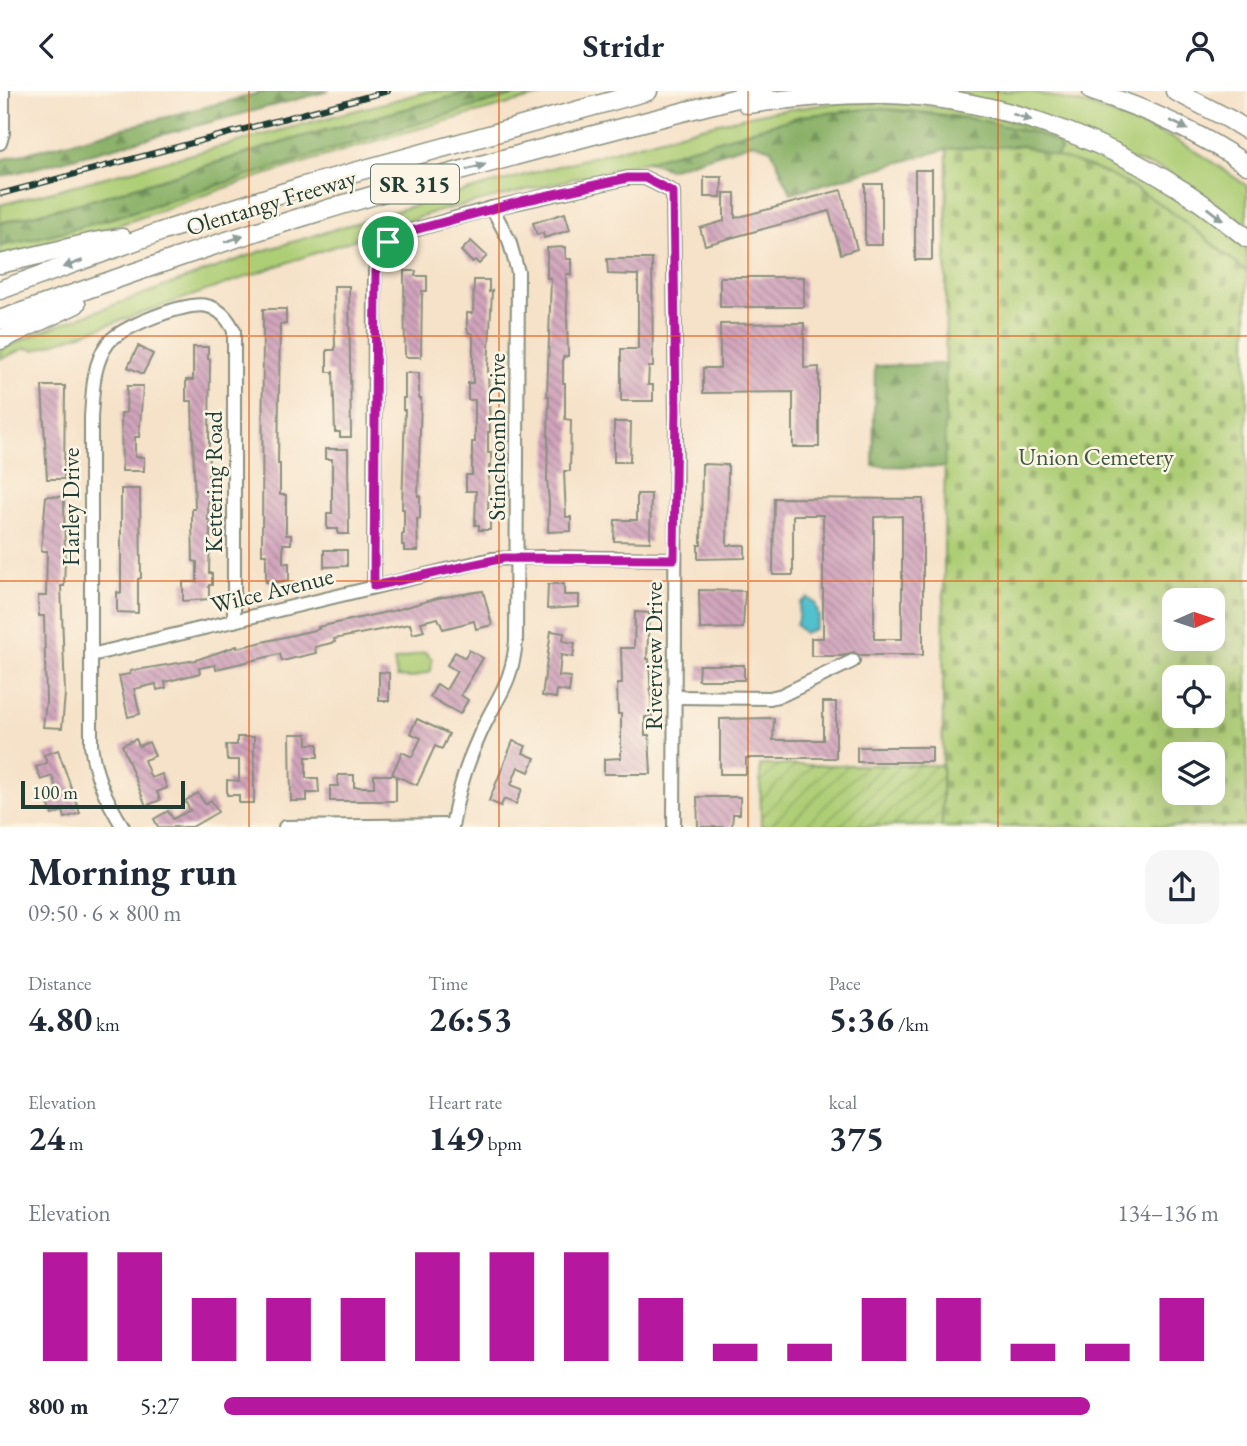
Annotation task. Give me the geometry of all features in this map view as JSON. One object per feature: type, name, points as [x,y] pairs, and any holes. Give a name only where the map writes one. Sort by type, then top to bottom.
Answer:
[{"type":"highway","name":"Olentangy Freeway","points":[[0,290],[160,232],[304,186],[648,91]]},
{"type":"highway","name":"Olentangy Freeway","points":[[0,320],[312,213],[764,91]]},
{"type":"highway","points":[[1093,91],[1173,121],[1215,143],[1247,165]]},
{"type":"highway","points":[[1175,91],[1247,130]]},
{"type":"highway","points":[[664,117],[749,103],[822,96],[886,94],[960,102],[1010,113],[1051,126],[1112,151],[1184,191],[1247,237]]},
{"type":"highway","points":[[0,264],[94,242],[160,232]]},
{"type":"highway","points":[[0,340],[169,260]]},
{"type":"street","points":[[0,143],[3,133],[3,91]]},
{"type":"street","name":"Riverview Drive","points":[[492,208],[628,178],[645,178],[673,192],[676,409],[674,827]]},
{"type":"street","points":[[374,586],[375,286],[378,256],[388,242],[403,233],[492,208]]},
{"type":"street","name":"Stinchcomb Drive","points":[[452,826],[465,772],[481,731],[506,688],[514,664],[518,272],[509,240],[492,208]]},
{"type":"street","name":"Harley Drive","points":[[122,827],[104,795],[93,761],[91,417],[94,379],[106,346],[116,333],[189,306],[207,306],[224,316],[234,331],[234,343]]},
{"type":"street","name":"Kettering Road","points":[[234,343],[234,621]]},
{"type":"street","name":"Wilce Avenue","points":[[91,655],[492,559],[674,559]]},
{"type":"street","points":[[674,697],[770,698],[782,695],[853,661]]},
{"type":"street","points":[[285,827],[452,826]]},
{"type":"green space","points":[[267,91],[329,91],[0,177],[0,160]]},
{"type":"green space","points":[[429,91],[473,91],[301,137],[92,200],[0,223],[0,205]]},
{"type":"green space","points":[[473,91],[530,91],[377,135],[114,217],[0,246],[0,223],[92,200],[301,137]]},
{"type":"green space","points":[[530,91],[559,91],[321,157],[92,233],[0,256],[0,246],[114,217],[377,135]]},
{"type":"green space","points":[[915,91],[1028,91],[1091,106],[1172,138],[1247,186],[1247,225],[1166,171]]},
{"type":"green space","points":[[835,103],[902,104],[973,112],[1074,143],[1136,172],[1195,207],[1247,250],[1247,272],[1191,226],[1104,173],[1055,157],[1061,150],[980,120],[876,108],[801,116],[647,161],[431,213],[35,350],[26,348],[0,359],[0,350],[45,330],[259,252],[429,201],[702,127],[763,113]]},
{"type":"green space","points":[[876,108],[980,120],[1038,134],[1057,142],[1061,150],[1055,157],[1022,146],[947,149],[791,193],[771,149],[753,143],[669,169],[647,161],[801,116]]},
{"type":"green space","name":"Union Cemetery","points":[[1022,146],[1105,173],[1143,193],[1247,272],[1247,826],[942,827],[947,149]]},
{"type":"green space","points":[[945,364],[945,467],[873,466],[875,366]]},
{"type":"green space","points":[[425,652],[432,659],[431,671],[411,678],[397,677],[394,661]]},
{"type":"green space","points":[[760,765],[942,765],[942,826],[761,826]]},
{"type":"water","points":[[808,598],[815,603],[819,617],[814,629],[804,633],[796,625],[801,602]]},
{"type":"building","points":[[915,170],[932,170],[932,260],[915,260]]},
{"type":"building","points":[[704,177],[722,177],[721,197],[704,197]]},
{"type":"building","points":[[865,184],[882,184],[882,245],[865,245]]},
{"type":"building","points":[[841,190],[857,249],[841,254],[829,211],[705,245],[700,228],[724,221],[724,193],[735,193],[735,218]]},
{"type":"building","points":[[565,213],[570,230],[544,238],[543,233],[537,235],[533,223]]},
{"type":"building","points":[[471,241],[487,256],[479,264],[475,260],[472,262],[461,251]]},
{"type":"building","points":[[565,247],[566,259],[571,259],[571,274],[566,274],[568,356],[563,357],[563,383],[565,419],[571,420],[570,471],[564,471],[566,517],[571,517],[571,531],[548,532],[547,396],[551,278],[547,278],[547,248]]},
{"type":"building","points":[[607,259],[652,259],[653,367],[649,367],[648,385],[653,385],[653,401],[621,401],[621,349],[638,349],[638,275],[608,274]]},
{"type":"building","points":[[404,271],[416,271],[415,276],[427,276],[427,291],[422,291],[421,357],[405,357]]},
{"type":"building","points":[[720,277],[804,277],[804,307],[720,307]]},
{"type":"building","points":[[474,280],[489,280],[489,292],[492,291],[488,368],[490,530],[479,530],[479,525],[475,525],[476,491],[466,491],[466,475],[472,475],[472,442],[475,442],[475,400],[468,400],[468,383],[473,383],[473,334],[467,329],[467,313],[473,313]]},
{"type":"building","points":[[334,286],[349,286],[351,437],[340,437],[340,432],[335,432],[333,372],[327,372],[327,350],[335,350]]},
{"type":"building","points":[[263,309],[286,309],[286,324],[280,324],[278,464],[280,495],[286,495],[286,535],[291,535],[291,544],[283,544],[283,563],[289,563],[289,580],[278,582],[266,582],[266,554],[262,554]]},
{"type":"building","points":[[804,323],[804,368],[819,367],[819,447],[793,447],[793,392],[703,393],[703,368],[720,368],[720,324]]},
{"type":"building","points":[[138,346],[153,354],[143,374],[128,367]]},
{"type":"building","points":[[193,347],[208,347],[210,359],[208,520],[209,573],[212,573],[212,585],[209,585],[209,599],[183,601],[183,582],[197,582],[197,562],[193,561],[192,509],[195,509],[192,401],[186,401],[186,380],[193,380]]},
{"type":"building","points":[[405,373],[419,373],[421,398],[418,551],[404,551],[402,545]]},
{"type":"building","points":[[42,386],[65,386],[64,479],[47,479]]},
{"type":"building","points":[[127,386],[143,386],[139,437],[135,437],[135,457],[144,457],[144,471],[122,471],[121,413],[126,413]]},
{"type":"building","points":[[614,422],[631,422],[630,462],[614,462]]},
{"type":"building","points":[[325,449],[348,449],[349,534],[338,534],[338,529],[327,529],[327,513],[332,513],[332,459],[325,459]]},
{"type":"building","points":[[702,464],[728,465],[727,545],[745,545],[745,558],[698,559],[698,545],[701,545]]},
{"type":"building","points":[[121,489],[140,489],[141,578],[138,579],[138,613],[117,612],[117,592],[121,593]]},
{"type":"building","points":[[637,494],[651,494],[650,542],[614,541],[615,520],[637,520]]},
{"type":"building","points":[[46,496],[64,497],[65,560],[64,586],[61,586],[65,694],[62,728],[43,727],[46,702],[44,616],[39,616],[38,596],[46,596],[47,551],[41,551]]},
{"type":"building","points":[[774,498],[923,499],[923,655],[859,655],[853,652],[842,656],[811,656],[811,638],[823,638],[823,515],[793,515],[793,575],[773,575]],"holes":[[[902,516],[902,639],[874,639],[874,517]]]},
{"type":"building","points":[[324,550],[347,550],[347,566],[324,567]]},
{"type":"building","points":[[548,584],[564,584],[564,595],[579,595],[579,607],[547,609]]},
{"type":"building","points":[[699,590],[745,591],[743,628],[700,629]]},
{"type":"building","points":[[483,591],[492,625],[476,629],[474,621],[443,629],[438,618],[421,622],[424,631],[413,634],[410,624],[334,639],[335,642],[315,647],[316,653],[282,661],[280,654],[216,669],[215,665],[199,668],[200,673],[165,682],[166,688],[157,690],[156,684],[134,689],[140,714],[128,717],[119,676],[130,674],[130,671],[196,660],[237,646],[319,629],[318,627],[438,598]]},
{"type":"building","points":[[635,612],[649,613],[647,659],[652,717],[645,717],[645,735],[649,735],[651,774],[604,774],[604,759],[621,758],[621,714],[618,714],[617,684],[622,684],[621,648],[634,648]]},
{"type":"building","points":[[551,631],[564,633],[563,641],[575,643],[573,657],[561,655],[559,676],[571,677],[569,692],[557,690],[556,698],[542,696]]},
{"type":"building","points":[[469,650],[483,658],[461,695],[468,700],[460,714],[430,697],[437,684],[446,690],[457,671],[447,665],[455,652],[465,658]]},
{"type":"building","points":[[699,665],[744,665],[744,680],[698,680]]},
{"type":"building","points":[[379,672],[389,673],[389,701],[379,701]]},
{"type":"building","points":[[823,702],[836,702],[836,758],[746,758],[746,774],[720,774],[720,719],[774,718],[773,740],[823,740]]},
{"type":"building","points":[[417,719],[449,734],[442,749],[435,746],[417,785],[396,776],[396,801],[330,801],[330,786],[338,786],[338,775],[354,775],[354,787],[374,787],[374,775],[395,775],[392,774],[402,752],[412,757],[421,738],[410,733]]},
{"type":"building","points":[[290,734],[307,734],[307,744],[318,744],[318,757],[306,757],[306,778],[318,778],[319,793],[307,793],[307,801],[291,801]]},
{"type":"building","points":[[237,737],[254,737],[254,803],[239,803],[239,795],[227,795],[227,780],[239,781],[239,760],[227,760],[226,745],[237,745]]},
{"type":"building","points":[[136,739],[139,746],[149,742],[155,756],[144,760],[151,778],[162,774],[167,788],[157,792],[160,800],[146,806],[122,745]]},
{"type":"building","points":[[513,741],[526,746],[523,753],[535,758],[529,772],[518,767],[511,785],[522,789],[516,804],[504,799],[501,806],[489,801]]},
{"type":"building","points":[[857,747],[932,747],[932,762],[857,762]]},
{"type":"building","points":[[58,750],[80,813],[65,818],[63,811],[52,815],[47,800],[59,796],[52,776],[41,780],[36,767],[47,763],[44,755]]},
{"type":"building","points":[[198,793],[205,804],[211,800],[218,812],[192,827],[158,827],[154,819],[168,811],[173,819],[190,810],[185,801]]},
{"type":"building","points":[[697,797],[740,797],[740,814],[733,814],[732,827],[698,827]]},
{"type":"railway","points":[[0,194],[388,91]]},
{"type":"route","points":[[628,178],[645,178],[673,192],[676,409],[674,559],[492,559],[374,586],[376,272],[378,256],[388,242],[403,233],[492,208],[628,178]]}]
